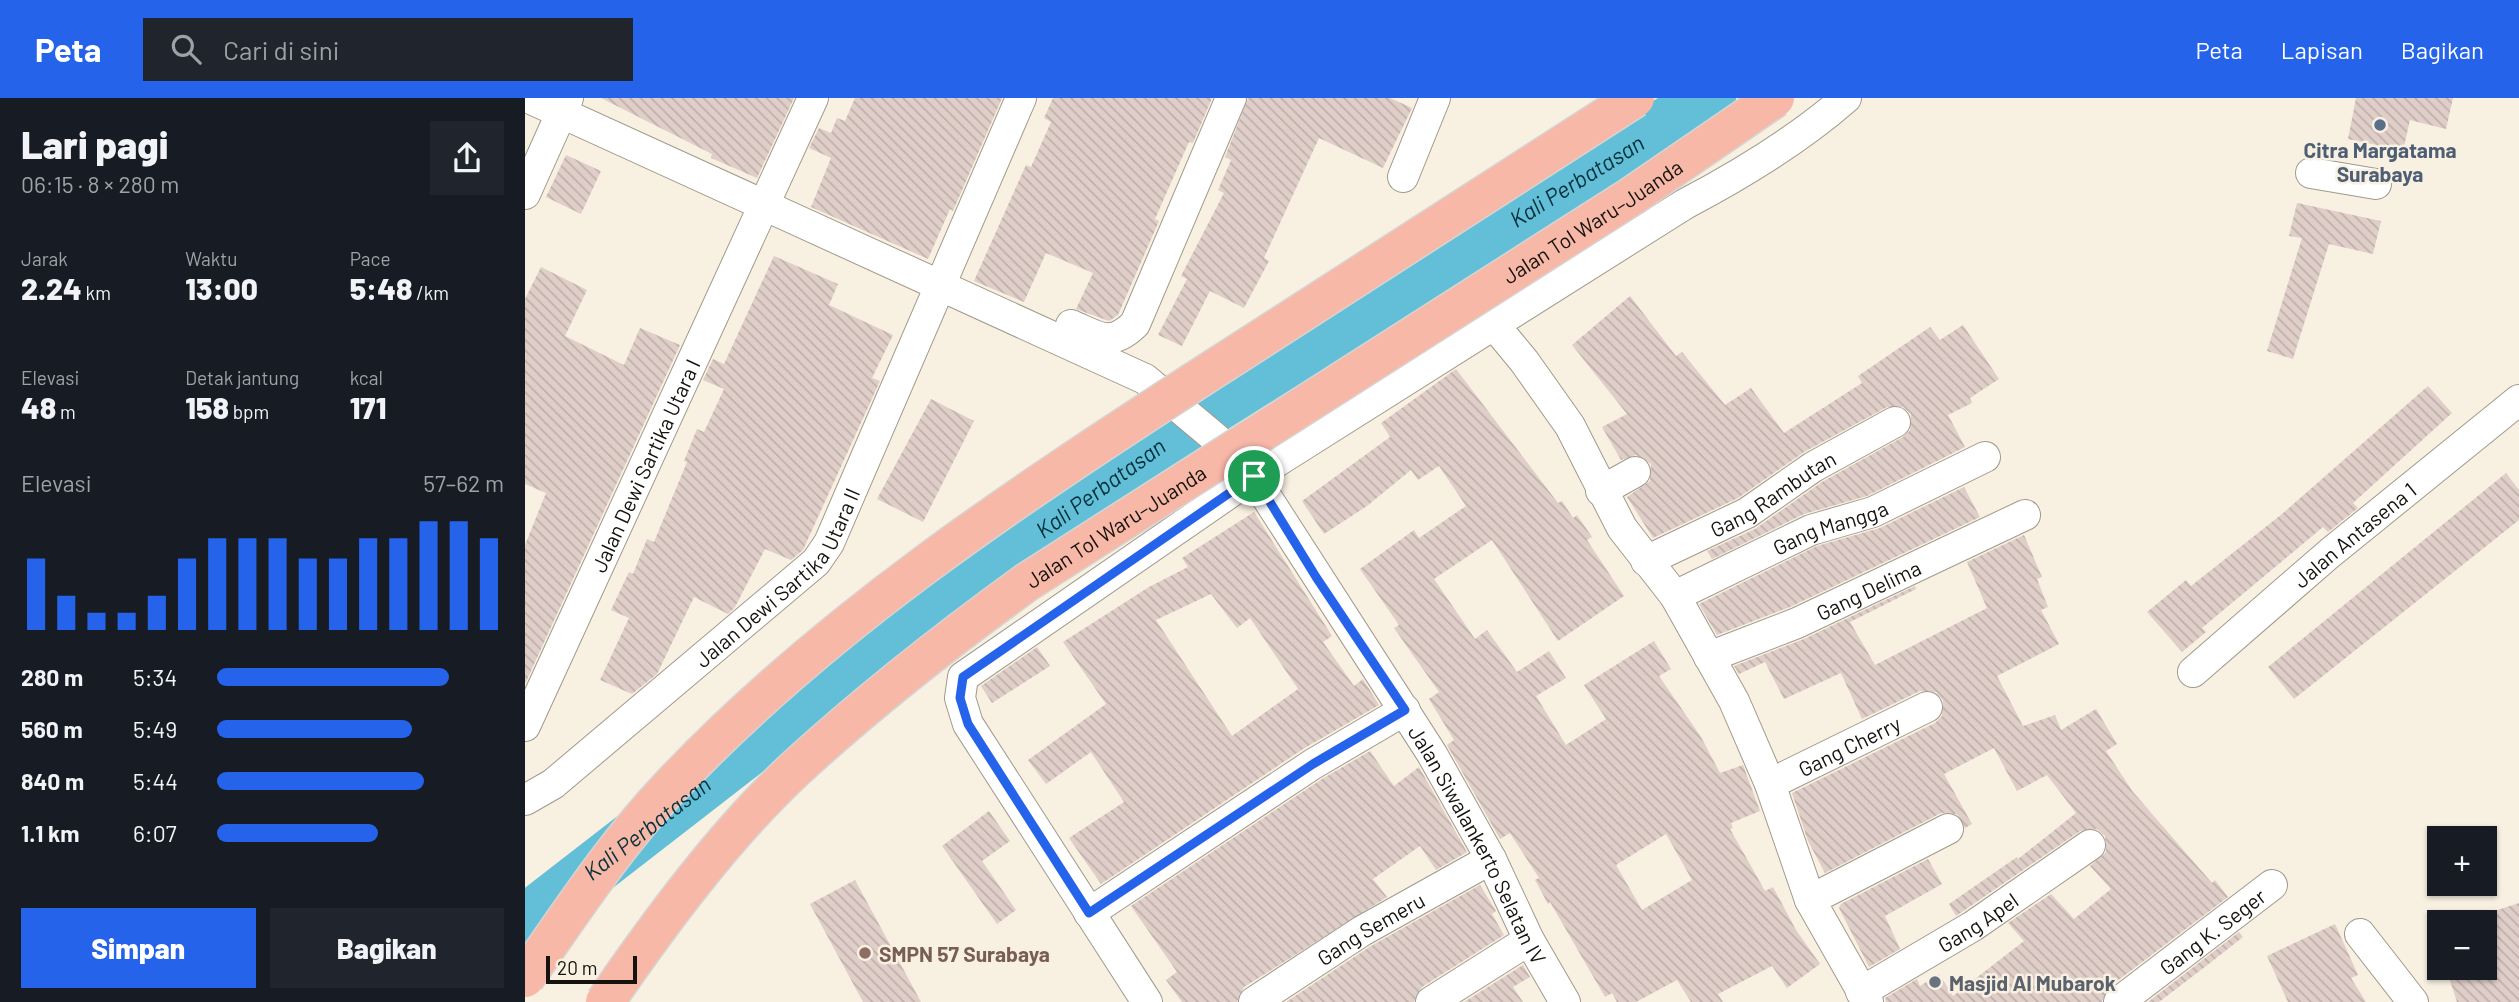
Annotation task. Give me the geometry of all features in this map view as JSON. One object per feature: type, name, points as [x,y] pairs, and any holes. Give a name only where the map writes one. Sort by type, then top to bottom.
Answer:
[{"type":"highway","points":[[525,978],[580,899],[665,792],[740,717],[882,596],[1022,495],[1635,98]]},
{"type":"highway","name":"Jalan Tol Waru–Juanda","points":[[605,1002],[744,822],[795,769],[932,650],[1038,575],[1632,196],[1775,98]]},
{"type":"street","name":"Jalan Siwalankerto Selatan IV","points":[[529,98],[565,105],[763,205],[1145,379],[1249,469],[1316,577],[1405,710],[1491,859],[1529,940],[1565,1002]]},
{"type":"street","name":"Jalan Dewi Sartika Utara I","points":[[525,726],[813,98]]},
{"type":"street","name":"Jalan Dewi Sartika Utara II","points":[[525,800],[553,784],[816,562],[829,543],[1021,98]]},
{"type":"street","points":[[1037,330],[1069,324],[1106,339],[1121,337],[1135,324],[1231,98]]},
{"type":"street","points":[[1402,177],[1435,98]]},
{"type":"street","points":[[1147,1002],[968,724],[960,698],[963,677],[1249,469],[1495,326],[1685,204],[1745,172],[1806,131],[1846,98]]},
{"type":"street","points":[[525,194],[565,105]]},
{"type":"street","points":[[2311,173],[2377,184]]},
{"type":"street","points":[[1495,326],[1524,361],[1570,426],[1622,528],[1675,596],[1734,701],[1770,784],[1810,900],[1865,997]]},
{"type":"street","name":"Jalan Antasena 1","points":[[2193,672],[2330,553],[2519,400]]},
{"type":"street","name":"Gang Rambutan","points":[[1646,561],[1747,513],[1812,467],[1895,422]]},
{"type":"street","name":"Gang Mangga","points":[[1675,596],[1811,530],[1874,512],[1985,457]]},
{"type":"street","points":[[1601,491],[1635,472]]},
{"type":"street","name":"Gang Delima","points":[[1709,657],[1797,623],[2025,515]]},
{"type":"street","name":"Gang Cherry","points":[[1770,784],[1927,707]]},
{"type":"street","points":[[1089,913],[1313,764],[1405,710]]},
{"type":"street","points":[[1810,900],[1948,829]]},
{"type":"street","name":"Gang Apel","points":[[1865,997],[2090,845]]},
{"type":"street","name":"Gang Semeru","points":[[1254,1002],[1362,931],[1491,859]]},
{"type":"street","name":"Gang K. Seger","points":[[2119,1002],[2272,885]]},
{"type":"street","points":[[2360,934],[2413,1002]]},
{"type":"street","points":[[1430,1002],[1529,940]]},
{"type":"building","points":[[601,98],[794,98],[757,178],[711,158],[712,154]]},
{"type":"building","points":[[855,98],[1002,98],[953,211],[950,209],[928,259],[811,207],[831,158],[809,148],[819,128],[831,133],[837,118],[845,121]]},
{"type":"building","points":[[1053,98],[1212,98],[1155,219],[1159,221],[1118,315],[1109,321],[1076,309],[1093,273],[1046,253],[1024,302],[974,281],[1026,165],[1031,167],[1051,122],[1044,118]]},
{"type":"building","points":[[1248,98],[1390,98],[1412,108],[1383,168],[1319,138],[1264,258],[1269,261],[1244,308],[1210,291],[1182,346],[1158,335],[1187,279],[1181,276],[1224,193],[1218,190],[1231,160],[1225,157]]},
{"type":"building","name":"Citra Margatama Surabaya","points":[[2356,98],[2453,98],[2446,129],[2410,120],[2403,151],[2348,139]]},
{"type":"building","points":[[566,155],[601,171],[581,214],[546,197]]},
{"type":"building","points":[[2297,203],[2381,221],[2373,254],[2329,244],[2293,359],[2267,351],[2302,238],[2289,236]]},
{"type":"building","points":[[774,256],[838,284],[829,305],[893,335],[872,378],[880,381],[803,550],[791,560],[765,549],[735,607],[728,614],[694,597],[657,674],[632,694],[600,680],[629,618],[611,610],[629,572],[633,574],[647,539],[654,542],[687,462],[684,461],[697,429],[704,432],[724,389],[703,380],[713,359],[724,364]]},
{"type":"building","points":[[541,267],[587,290],[565,336],[624,365],[640,328],[680,345],[525,684],[525,545],[546,493],[525,484],[525,299]]},
{"type":"building","points":[[1630,296],[1676,356],[1682,352],[1725,405],[1751,388],[1784,433],[1862,383],[1858,376],[1930,327],[1940,340],[1963,325],[1999,379],[1970,398],[1972,403],[1948,415],[1965,447],[1867,496],[1804,514],[1712,559],[1707,551],[1755,529],[1822,482],[1903,437],[1910,430],[1911,414],[1903,407],[1887,407],[1804,452],[1738,498],[1653,538],[1627,497],[1650,481],[1651,464],[1636,455],[1621,460],[1602,427],[1627,414],[1572,345]]},
{"type":"building","points":[[1456,369],[1558,503],[1562,501],[1573,518],[1577,515],[1592,537],[1587,540],[1624,596],[1558,641],[1492,540],[1434,579],[1475,639],[1487,630],[1517,672],[1549,651],[1566,678],[1536,696],[1566,745],[1606,719],[1584,685],[1654,641],[1671,669],[1659,676],[1701,737],[1720,773],[1743,765],[1760,811],[1731,823],[1733,828],[1730,829],[1765,891],[1773,887],[1796,930],[1820,964],[1787,988],[1772,966],[1718,994],[1723,1002],[1691,1002],[1677,980],[1636,1002],[1617,1002],[1612,993],[1605,997],[1550,902],[1548,904],[1535,880],[1539,878],[1510,833],[1500,839],[1447,745],[1454,740],[1429,699],[1439,692],[1394,628],[1399,625],[1360,569],[1414,530],[1419,538],[1466,506],[1439,466],[1418,480],[1411,470],[1367,506],[1324,534],[1302,501],[1390,437],[1381,423]],"holes":[[[1666,834],[1692,880],[1642,910],[1616,865]]]},
{"type":"building","points":[[2428,386],[2452,413],[2353,503],[2358,508],[2328,532],[2323,527],[2202,628],[2206,632],[2182,652],[2147,612],[2186,580],[2191,586],[2282,514]]},
{"type":"building","points":[[931,399],[974,421],[923,522],[877,499]]},
{"type":"building","points":[[2506,473],[2519,490],[2519,520],[2294,699],[2268,667]]},
{"type":"building","points":[[1964,487],[1980,517],[1790,607],[1717,635],[1699,604],[1817,546],[1880,528]]},
{"type":"building","points":[[1254,512],[1332,636],[1323,642],[1354,686],[1363,679],[1379,705],[1303,749],[1101,884],[1069,838],[1124,802],[1091,752],[1046,784],[1028,760],[1106,704],[1063,642],[1149,587],[1188,567],[1182,558]],"holes":[[[1211,594],[1237,628],[1250,618],[1298,689],[1232,736],[1156,620]]]},
{"type":"building","points":[[2024,535],[2042,577],[2037,579],[2048,607],[2041,610],[2059,644],[1997,676],[2023,726],[2055,715],[2061,730],[2096,709],[2117,744],[2106,751],[2133,792],[2212,883],[2215,880],[2228,897],[2108,988],[2102,1002],[1886,1002],[1885,998],[1917,979],[1920,986],[1939,974],[1953,996],[2024,941],[2008,923],[2051,894],[2074,919],[2111,889],[2090,866],[2106,852],[2105,836],[2097,829],[2080,831],[1956,916],[1949,904],[2017,857],[2018,859],[2076,813],[2047,775],[2017,791],[1994,748],[1944,774],[1972,824],[1965,828],[1957,814],[1941,813],[1825,873],[1808,841],[1792,793],[1935,723],[1942,716],[1943,700],[1936,692],[1920,691],[1862,719],[1841,673],[1784,699],[1765,662],[1739,674],[1734,666],[1804,639],[1915,586],[1916,589],[1850,622],[1875,665],[1987,608],[1967,562]]},
{"type":"building","points":[[1037,647],[1050,666],[992,703],[981,686]]},
{"type":"building","points":[[1370,751],[1394,786],[1419,767],[1467,852],[1436,870],[1420,846],[1373,879],[1387,897],[1244,987],[1237,1002],[1182,1002],[1166,980],[1177,972],[1131,906],[1322,779]]},
{"type":"building","points":[[989,811],[1010,841],[982,861],[1016,910],[997,924],[942,846]]},
{"type":"building","points":[[1928,859],[1942,884],[1885,916],[1900,949],[1869,967],[1839,908],[1841,904]]},
{"type":"building","name":"SMPN 57 Surabaya","points":[[855,880],[921,1002],[863,1002],[810,904]]},
{"type":"building","points":[[1480,885],[1496,911],[1492,914],[1504,935],[1422,987],[1414,1002],[1286,1002],[1371,946]]},
{"type":"building","points":[[2519,903],[2519,1002],[2457,1002],[2450,980],[2497,980],[2497,910]]},
{"type":"building","points":[[2335,924],[2358,975],[2351,978],[2366,1002],[2288,1002],[2267,956]]},
{"type":"building","points":[[2239,932],[2243,937],[2210,963],[2159,1002],[2148,1002]]},
{"type":"building","points":[[1523,965],[1530,977],[1513,987],[1523,1002],[1464,1002]]},
{"type":"waterway","name":"Kali Perbatasan","points":[[525,922],[890,639],[1209,409],[1709,98]]},
{"type":"place","name":"Citra Margatama Surabaya","points":[[2380,125]]},
{"type":"place","name":"SMPN 57 Surabaya","points":[[865,953]]},
{"type":"place","name":"Masjid Al Mubarok","points":[[1935,982]]},
{"type":"route","points":[[1254,476],[1316,577],[1405,710],[1313,764],[1089,913],[968,724],[960,698],[963,677],[1254,476]]}]
